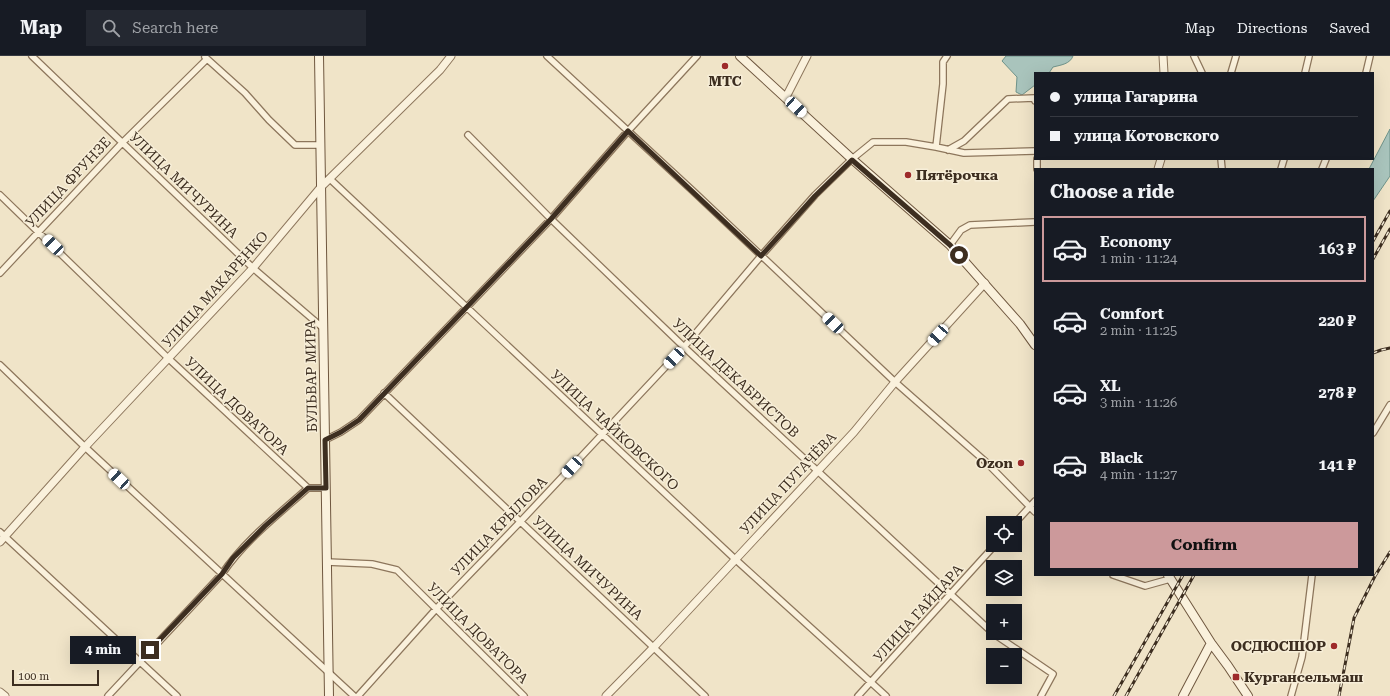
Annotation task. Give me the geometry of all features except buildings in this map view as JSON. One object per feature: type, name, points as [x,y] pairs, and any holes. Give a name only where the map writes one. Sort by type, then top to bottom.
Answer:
[{"type":"main road","name":"БУЛЬВАР МИРА","points":[[320,56],[320,145],[329,696]]},
{"type":"main road","points":[[740,56],[786,97],[852,160],[950,245],[1020,324],[1034,344]]},
{"type":"main road","points":[[1169,577],[1211,643],[1248,696]]},
{"type":"main road","points":[[1183,696],[1211,643]]},
{"type":"street","name":"УЛИЦА МИЧУРИНА","points":[[32,56],[253,268],[323,328]]},
{"type":"street","name":"УЛИЦА МАКАРЕНКО","points":[[2,537],[253,268],[321,188],[440,70],[451,56]]},
{"type":"street","points":[[547,56],[895,382],[986,462],[1034,511]]},
{"type":"street","points":[[325,440],[341,432],[359,420],[551,219],[628,131],[697,56]]},
{"type":"street","points":[[786,97],[807,56]]},
{"type":"street","points":[[936,147],[943,84],[943,62],[947,56]]},
{"type":"street","points":[[1163,56],[1164,72]]},
{"type":"street","points":[[1194,56],[1202,72]]},
{"type":"street","points":[[1231,72],[1236,56]]},
{"type":"street","points":[[1305,72],[1309,56]]},
{"type":"street","points":[[1366,72],[1370,56]]},
{"type":"street","name":"УЛИЦА ФРУНЗЕ","points":[[0,273],[205,57]]},
{"type":"street","points":[[205,57],[245,93],[269,120],[295,145],[320,145]]},
{"type":"street","points":[[948,150],[964,141],[1008,99],[1034,98]]},
{"type":"street","name":"УЛИЦА ДЕКАБРИСТОВ","points":[[468,135],[551,219],[684,347],[994,634],[1053,674],[1041,696]]},
{"type":"street","name":"УЛИЦА КРЫЛОВА","points":[[358,696],[436,609],[521,522],[684,347],[761,256],[815,196],[873,142],[906,142],[964,153],[1034,151]]},
{"type":"street","name":"УЛИЦА ЧАЙКОВСКОГО","points":[[330,179],[735,559],[886,696]]},
{"type":"street","name":"УЛИЦА ДОВАТОРА","points":[[0,195],[169,359],[308,488]]},
{"type":"street","points":[[950,245],[961,230],[970,225],[1034,222]]},
{"type":"street","name":"УЛИЦА ПУГАЧЁВА","points":[[606,696],[654,647],[854,432],[895,382],[985,284]]},
{"type":"street","points":[[0,365],[85,447],[354,696]]},
{"type":"street","name":"УЛИЦА МИЧУРИНА","points":[[384,393],[705,696]]},
{"type":"street","points":[[1374,431],[1390,405]]},
{"type":"street","points":[[108,696],[222,574],[233,558],[260,531],[308,488],[326,488]]},
{"type":"street","points":[[1021,516],[1034,502]]},
{"type":"street","points":[[2,537],[177,696]]},
{"type":"street","name":"УЛИЦА ГАЙДАРА","points":[[858,696],[989,552]]},
{"type":"street","name":"УЛИЦА ДОВАТОРА","points":[[327,562],[372,564],[397,570],[524,696]]},
{"type":"street","points":[[1116,576],[1145,586],[1169,577]]},
{"type":"street","points":[[1291,696],[1302,657],[1305,620],[1312,576]]},
{"type":"street","points":[[0,692],[5,696]]},
{"type":"water","points":[[1006,56],[1073,56],[1070,61],[1053,67],[1050,72],[1034,72],[1034,86],[1022,95],[1016,92],[1017,77],[1002,61]]},
{"type":"water","points":[[1390,129],[1390,176],[1374,200],[1374,168],[1370,168]]},
{"type":"railway","points":[[1374,239],[1390,211]]},
{"type":"railway","points":[[1374,257],[1390,229]]},
{"type":"railway","points":[[1374,353],[1390,348]]},
{"type":"railway","points":[[1339,696],[1354,618],[1375,576],[1390,552]]},
{"type":"railway","points":[[1114,696],[1182,576]]},
{"type":"railway","points":[[1126,696],[1193,576]]},
{"type":"place","name":"МТС","points":[[725,66]]},
{"type":"place","name":"Пятёрочка","points":[[908,175]]},
{"type":"place","name":"Ozon","points":[[1021,463]]},
{"type":"place","name":"ОСДЮСШОР","points":[[1334,646]]},
{"type":"place","name":"Кургансельмаш","points":[[1236,677]]},
{"type":"route","points":[[150,650],[222,574],[233,558],[265,526],[308,488],[326,488],[325,440],[341,432],[359,420],[551,219],[628,131],[761,256],[815,196],[852,160],[950,245],[959,255]]}]
